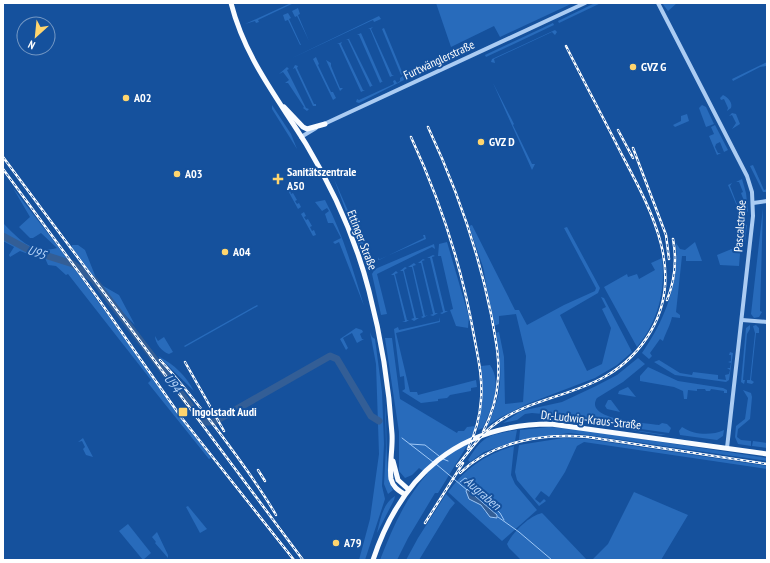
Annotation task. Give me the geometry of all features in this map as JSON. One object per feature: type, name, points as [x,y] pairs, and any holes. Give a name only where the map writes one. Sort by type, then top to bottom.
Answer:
[{"type":"main road","name":"Ettinger Straße","points":[[232,3],[251,56],[316,163],[340,211],[368,285],[383,359],[390,412],[392,460],[390,471],[396,490],[404,494]]},
{"type":"main road","points":[[280,104],[303,127],[307,128],[325,124]]},
{"type":"main road","name":"Dr.-Ludwig-Kraus-Straße","points":[[408,489],[418,478],[447,453],[468,441],[494,431],[534,424],[576,426],[767,454]]},
{"type":"main road","name":"Ettinger Straße","points":[[392,460],[398,480],[408,489]]},
{"type":"main road","points":[[373,560],[384,529],[408,489]]},
{"type":"street","name":"Furtwänglerstraße","points":[[301,137],[325,124],[585,3]]},
{"type":"street","name":"Pascalstraße","points":[[658,3],[741,163],[747,176],[754,203],[727,448]]},
{"type":"street","points":[[754,203],[767,201]]},
{"type":"street","points":[[742,320],[767,322]]},
{"type":"shaded area","points":[[294,3],[258,20],[259,22],[256,23],[255,21],[245,24]]},
{"type":"shaded area","points":[[436,3],[573,3],[500,37],[494,26],[451,47]]},
{"type":"shaded area","points":[[595,3],[601,3],[559,23],[558,21]]},
{"type":"shaded area","points":[[662,3],[677,3],[668,11]]},
{"type":"shaded area","points":[[298,8],[300,14],[298,15],[309,41],[297,16],[295,17],[292,11]]},
{"type":"shaded area","points":[[288,13],[291,18],[289,19],[301,45],[288,20],[285,21],[283,15]]},
{"type":"shaded area","points":[[379,16],[381,19],[374,22],[373,20],[290,59]]},
{"type":"shaded area","points":[[553,23],[554,25],[486,57],[485,55]]},
{"type":"shaded area","points":[[373,27],[371,29],[392,75],[394,75],[390,77],[370,29],[368,29]]},
{"type":"shaded area","points":[[384,28],[403,74],[401,75],[382,29]]},
{"type":"shaded area","points":[[555,30],[557,32],[555,35],[552,32],[494,59],[495,63],[491,62],[492,59]]},
{"type":"shaded area","points":[[361,33],[383,81],[380,83],[359,35],[357,35]]},
{"type":"shaded area","points":[[351,38],[349,39],[373,85],[370,87],[348,40],[346,40]]},
{"type":"shaded area","points":[[342,42],[341,44],[363,90],[365,90],[361,92],[339,44],[337,44]]},
{"type":"shaded area","points":[[316,57],[319,64],[318,65],[331,92],[333,92],[336,98],[333,100],[313,59]]},
{"type":"shaded area","points":[[326,60],[331,63],[340,88],[343,88],[340,91]]},
{"type":"shaded area","points":[[767,62],[766,66],[760,67],[733,81],[732,79]]},
{"type":"shaded area","points":[[295,65],[298,66],[297,68],[316,106],[313,106],[295,68],[293,69]]},
{"type":"shaded area","points":[[287,67],[289,69],[287,70],[306,108],[309,109],[307,111],[303,108],[304,107],[288,83],[285,83],[289,80],[283,72],[279,74]]},
{"type":"shaded area","points":[[403,76],[404,80],[359,103],[356,102],[357,99],[359,100],[394,84],[393,81],[395,80],[397,83]]},
{"type":"shaded area","points":[[493,83],[532,164],[535,164],[532,170]]},
{"type":"shaded area","points":[[723,95],[731,102],[731,108],[727,111],[728,108],[724,99],[721,100],[720,98]]},
{"type":"shaded area","points":[[272,105],[291,134],[297,149],[272,109]]},
{"type":"shaded area","points":[[702,105],[706,107],[714,124],[706,127],[699,108]]},
{"type":"shaded area","points":[[732,113],[736,114],[740,124],[732,129],[736,123],[732,115],[729,116]]},
{"type":"shaded area","points":[[687,114],[689,121],[675,127],[673,125],[681,121],[681,116]]},
{"type":"shaded area","points":[[715,125],[728,150],[724,152],[720,142],[716,144],[715,147],[718,153],[721,153],[717,155],[709,136],[714,134],[711,127]]},
{"type":"shaded area","points":[[753,165],[764,190],[767,189],[767,192],[763,192],[750,166]]},
{"type":"shaded area","points":[[334,179],[349,213],[352,212],[355,218],[351,220],[361,241],[364,240],[373,262],[372,264],[369,264],[361,252]]},
{"type":"shaded area","points":[[742,179],[746,193],[748,211],[746,213],[739,211],[728,185],[732,183],[730,186],[738,207],[746,206],[739,182],[736,182]]},
{"type":"shaded area","points":[[289,185],[291,194],[293,193],[297,200],[295,201],[297,204],[299,203],[301,207],[298,209],[286,187]]},
{"type":"shaded area","points":[[13,188],[63,253],[211,458],[209,459],[148,383],[151,380],[68,274],[66,275],[56,266],[48,265],[45,258],[36,257],[20,251],[10,257],[9,255],[14,247],[3,241],[3,223],[21,240],[33,247],[48,250],[57,248],[41,233],[33,238],[30,238],[19,227],[30,217]]},
{"type":"shaded area","points":[[325,200],[342,239],[352,266],[364,306],[339,242],[335,244],[333,242],[341,238],[333,223],[328,223],[325,214],[329,211],[327,208],[322,211],[315,202]]},
{"type":"shaded area","points":[[763,208],[760,311],[762,312],[759,317],[754,318],[751,314]]},
{"type":"shaded area","points":[[304,212],[306,216],[304,217],[306,220],[308,219],[312,226],[310,227],[312,231],[314,230],[316,235],[313,236],[301,214]]},
{"type":"shaded area","points":[[742,223],[747,225],[745,242],[743,242],[737,226]]},
{"type":"shaded area","points":[[472,225],[515,310],[519,310],[527,325],[564,305],[595,291],[596,288],[564,228],[567,227],[600,288],[598,293],[560,315],[587,371],[602,364],[611,328],[602,309],[606,307],[601,297],[604,298],[632,352],[617,365],[595,378],[527,404],[487,426],[493,414],[499,391],[500,358],[496,333],[499,332],[504,357],[505,404],[523,402],[526,356],[516,314],[499,316],[499,324],[494,326],[483,267],[469,226]]},
{"type":"shaded area","points":[[423,235],[425,235],[426,239],[388,256],[424,238]]},
{"type":"shaded area","points":[[740,238],[739,266],[720,265],[717,255],[739,246],[736,239]]},
{"type":"shaded area","points":[[447,242],[469,317],[468,328],[456,326],[450,310],[453,309],[441,256],[438,256],[439,244]]},
{"type":"shaded area","points":[[695,242],[702,261],[686,261],[686,256],[682,256],[676,312],[680,315],[680,318],[672,317],[663,341],[660,339],[650,353],[652,356],[649,359],[642,353],[657,328],[669,301],[675,272],[676,243],[680,249],[685,250]]},
{"type":"shaded area","points":[[434,244],[435,249],[432,247],[377,274],[387,314],[381,315],[372,274],[375,269]]},
{"type":"shaded area","points":[[72,245],[78,245],[85,250],[98,282],[72,248]]},
{"type":"shaded area","points":[[433,255],[435,256],[432,257],[445,311],[448,311],[442,314],[440,313],[443,312],[430,258],[427,258]]},
{"type":"shaded area","points":[[662,258],[663,282],[659,305],[650,327],[637,347],[604,287],[627,274],[628,277],[637,274],[639,279],[655,270],[651,263]]},
{"type":"shaded area","points":[[423,259],[425,260],[422,261],[435,313],[438,313],[433,316],[430,315],[433,314],[421,263],[418,263]]},
{"type":"shaded area","points":[[414,263],[416,265],[413,266],[425,316],[428,315],[423,318],[421,317],[423,316],[412,267],[408,267]]},
{"type":"shaded area","points":[[405,267],[407,268],[404,270],[416,318],[419,318],[414,321],[411,319],[414,318],[403,271],[400,271]]},
{"type":"shaded area","points":[[396,271],[398,273],[395,274],[407,320],[409,320],[406,322],[402,322],[405,321],[394,275],[391,275]]},
{"type":"shaded area","points":[[98,283],[119,295],[135,325],[114,304]]},
{"type":"shaded area","points":[[257,305],[258,306],[185,347],[184,346]]},
{"type":"shaded area","points":[[439,317],[440,322],[396,333],[410,392],[417,392],[418,395],[476,380],[477,387],[471,388],[471,391],[438,399],[438,401],[421,403],[402,391],[405,389],[404,376],[400,377],[394,329],[398,327],[399,330],[439,321]]},
{"type":"shaded area","points":[[750,325],[750,329],[747,334],[743,380],[745,380],[744,384],[741,382],[746,328]]},
{"type":"shaded area","points":[[756,325],[759,328],[759,333],[756,333],[751,380],[754,382],[752,384],[747,383],[747,380],[750,380],[755,333],[753,326]]},
{"type":"shaded area","points":[[356,328],[362,330],[363,332],[360,334],[362,339],[364,339],[357,343],[352,333],[343,338],[348,348],[346,350],[340,339]]},
{"type":"shaded area","points":[[370,332],[372,337],[375,339],[382,392],[384,444],[382,486],[385,499],[365,560],[359,560],[370,519],[379,454],[376,364]]},
{"type":"shaded area","points":[[155,336],[158,341],[164,337],[173,352],[169,354],[161,349]]},
{"type":"shaded area","points":[[385,338],[392,338],[400,399],[457,433],[458,431],[464,431],[467,427],[476,426],[470,441],[438,493],[435,493],[408,538],[397,560],[380,560],[389,537],[406,504],[427,474],[419,468],[412,475],[405,478],[399,471],[399,432]]},
{"type":"shaded area","points":[[730,352],[733,353],[729,380],[726,382],[675,375],[654,362],[659,360],[680,373],[692,375],[693,372],[718,375],[718,379],[726,380],[725,375],[729,374],[730,370],[727,368],[730,368],[731,363],[728,362],[731,361],[731,355],[729,355]]},
{"type":"shaded area","points":[[158,356],[170,363],[179,371],[194,391]]},
{"type":"shaded area","points":[[638,358],[645,364],[623,382],[597,398],[595,405],[599,411],[607,416],[618,419],[659,425],[662,423],[667,424],[671,428],[669,433],[555,418],[554,415],[532,413],[525,414],[517,420],[503,423],[521,411],[562,402],[596,386],[617,375]]},
{"type":"shaded area","points":[[490,365],[494,372],[496,388],[492,405],[483,428],[478,430],[483,394],[481,366]]},
{"type":"shaded area","points":[[648,367],[678,381],[723,388],[727,390],[727,393],[724,393],[724,391],[711,389],[710,391],[706,391],[705,389],[697,389],[697,391],[688,390],[687,399],[684,399],[683,391],[674,387],[640,381],[640,376]]},
{"type":"shaded area","points":[[628,387],[636,397],[618,394],[619,391]]},
{"type":"shaded area","points":[[743,390],[751,393],[752,397],[750,419],[738,429],[737,437],[741,440],[751,441],[751,446],[738,444],[735,437],[736,426],[745,419],[748,398]]},
{"type":"shaded area","points":[[608,400],[611,400],[620,412],[607,409],[605,406]]},
{"type":"shaded area","points":[[385,405],[388,472],[393,490],[388,494],[384,484],[386,447]]},
{"type":"shaded area","points":[[588,423],[596,424],[666,435],[661,435]]},
{"type":"shaded area","points":[[549,427],[576,429],[767,458],[767,461],[569,433],[519,440],[520,430]]},
{"type":"shaded area","points":[[682,427],[692,432],[703,434],[724,430],[723,436],[717,440],[680,435],[679,431]]},
{"type":"shaded area","points":[[517,430],[515,441],[484,452],[470,462],[468,460],[478,445],[483,441],[493,435]]},
{"type":"shaded area","points":[[83,438],[93,457],[86,455],[83,449],[85,447],[82,441],[78,442]]},
{"type":"shaded area","points":[[563,438],[587,439],[767,466],[767,469],[584,442],[577,446],[565,472],[549,497],[541,491],[535,499],[540,503],[544,499],[546,501],[539,506],[517,480],[515,472],[519,445]]},
{"type":"shaded area","points":[[753,441],[767,443],[767,448],[752,446]]},
{"type":"shaded area","points":[[514,446],[511,475],[515,484],[537,510],[502,541],[448,492],[469,469],[485,458]],"holes":[[[472,492],[497,515],[485,512],[481,504],[470,500],[467,494]]]},
{"type":"shaded area","points":[[467,489],[497,515],[497,518],[490,517],[481,505],[469,499],[466,491]]},
{"type":"shaded area","points":[[634,492],[688,515],[661,560],[592,560],[608,544]]},
{"type":"shaded area","points":[[446,494],[455,503],[419,560],[406,560],[418,538]]},
{"type":"shaded area","points":[[395,496],[394,500],[377,533],[385,507]]},
{"type":"shaded area","points":[[188,506],[207,529],[200,533],[186,507]]},
{"type":"shaded area","points":[[542,513],[587,560],[521,560],[509,548],[507,544],[517,530],[532,517]]},
{"type":"shaded area","points":[[128,524],[151,553],[143,560],[119,531]]},
{"type":"shaded area","points":[[157,532],[168,558],[155,543],[156,542],[152,537]]},
{"type":"waterway","name":"Augraben","points":[[3,235],[29,250],[56,258]]},
{"type":"waterway","name":"U94","points":[[3,236],[29,250],[73,264],[94,280],[201,420],[205,422],[214,422],[330,356],[337,359],[371,416],[379,421]]},
{"type":"waterway","name":"Augraben","points":[[375,419],[379,421]]},
{"type":"waterway","name":"Augraben","points":[[402,438],[433,462]]},
{"type":"waterway","points":[[410,444],[425,445],[439,456]]},
{"type":"waterway","points":[[443,459],[448,461]]},
{"type":"waterway","name":"Augraben","points":[[436,464],[467,490]]},
{"type":"waterway","points":[[460,482],[465,478],[467,479],[500,513],[504,520]]},
{"type":"waterway","name":"Augraben","points":[[498,517],[519,532],[552,560]]},
{"type":"railway","points":[[457,466],[482,436],[491,427],[504,418],[532,405],[592,383],[620,367],[637,351],[647,338],[661,308],[665,286],[665,263],[660,240],[643,196],[566,46]]},
{"type":"railway","points":[[428,127],[448,172],[473,242],[486,290],[494,330],[498,364],[497,387],[489,420],[483,432]]},
{"type":"railway","points":[[618,130],[633,158]]},
{"type":"railway","points":[[411,137],[441,209],[449,234],[469,310],[480,368],[480,413],[468,449]]},
{"type":"railway","points":[[633,148],[666,235],[669,259]]},
{"type":"railway","points":[[3,157],[303,560]]},
{"type":"railway","points":[[3,169],[97,297],[181,417],[294,560]]},
{"type":"railway","points":[[667,300],[672,285],[674,270],[675,255],[673,239]]},
{"type":"railway","points":[[160,360],[222,436],[257,485],[276,515]]},
{"type":"railway","points":[[185,362],[224,431]]},
{"type":"railway","points":[[460,473],[473,462],[503,446],[537,438],[554,436],[588,437],[767,464]]},
{"type":"railway","points":[[425,523],[463,463]]},
{"type":"railway","points":[[258,470],[265,481]]},
{"type":"place","name":"GVZ G","points":[[633,67]]},
{"type":"place","name":"A02","points":[[126,98]]},
{"type":"place","name":"GVZ D","points":[[481,142]]},
{"type":"place","name":"A03","points":[[177,174]]},
{"type":"place","name":"Sanitätszentrale A50","points":[[278,179]]},
{"type":"place","name":"A04","points":[[225,252]]},
{"type":"place","name":"Ingolstadt Audi","points":[[183,412]]},
{"type":"place","name":"A79","points":[[336,543]]},
{"type":"water label","name":"U95","points":[[37,252]]}]
